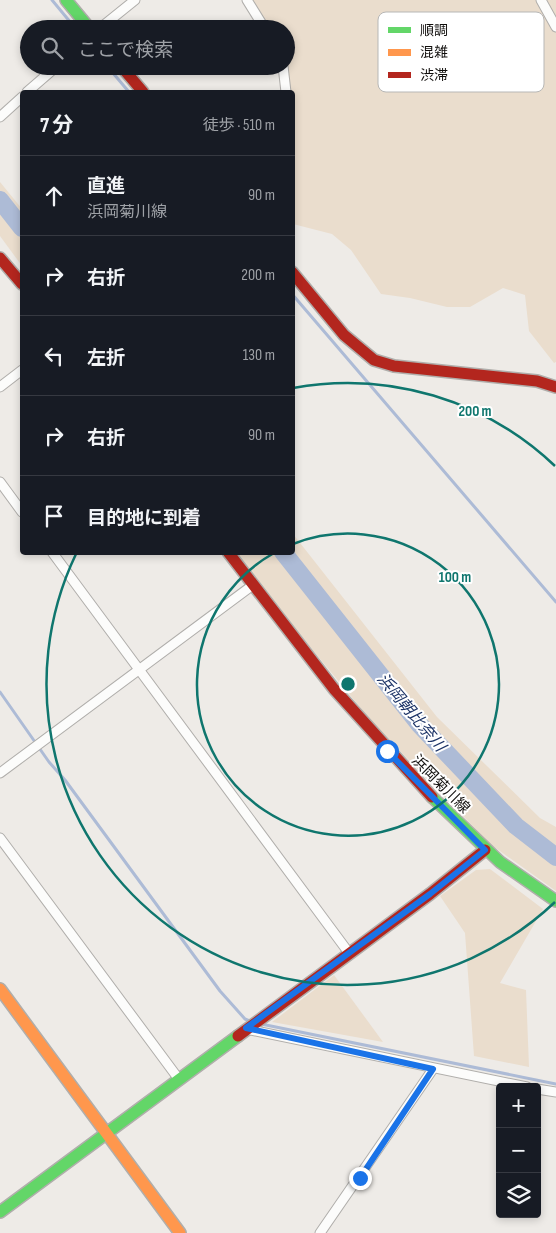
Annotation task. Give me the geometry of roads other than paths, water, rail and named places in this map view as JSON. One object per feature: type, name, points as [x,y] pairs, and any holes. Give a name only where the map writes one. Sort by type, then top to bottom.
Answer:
[{"type":"street","points":[[66,0],[83,20]]},
{"type":"street","points":[[110,20],[135,0]]},
{"type":"street","points":[[246,0],[259,20]]},
{"type":"street","points":[[541,0],[556,27]]},
{"type":"street","points":[[29,90],[46,75]]},
{"type":"street","points":[[129,75],[141,90]]},
{"type":"street","points":[[284,75],[286,90]]},
{"type":"street","points":[[0,116],[20,98]]},
{"type":"street","points":[[0,258],[20,282]]},
{"type":"street","points":[[295,276],[344,335],[374,360],[394,366],[537,381],[556,387]]},
{"type":"street","points":[[0,387],[20,372]]},
{"type":"street","points":[[0,482],[20,509]]},
{"type":"street","points":[[54,555],[349,953]]},
{"type":"street","name":"浜岡菊川線","points":[[230,555],[387,751],[485,850],[515,874],[556,901]]},
{"type":"street","points":[[0,773],[253,585]]},
{"type":"street","points":[[0,838],[178,1078]]},
{"type":"street","points":[[0,1212],[485,850]]},
{"type":"street","points":[[1,993],[180,1233]]},
{"type":"street","points":[[246,1028],[506,1083]]},
{"type":"street","points":[[320,1233],[433,1069]]},
{"type":"street","points":[[541,1090],[556,1092]]},
{"type":"waterway","points":[[52,0],[69,20]]},
{"type":"waterway","points":[[115,75],[127,90]]},
{"type":"waterway","name":"浜岡朝比奈川","points":[[0,200],[20,225]]},
{"type":"waterway","points":[[295,298],[556,602]]},
{"type":"waterway","name":"浜岡朝比奈川","points":[[285,555],[419,724],[516,826],[556,857]]},
{"type":"waterway","points":[[0,692],[49,762],[65,780],[220,991],[245,1019],[252,1022]]},
{"type":"waterway","points":[[261,1024],[556,1084]]}]
